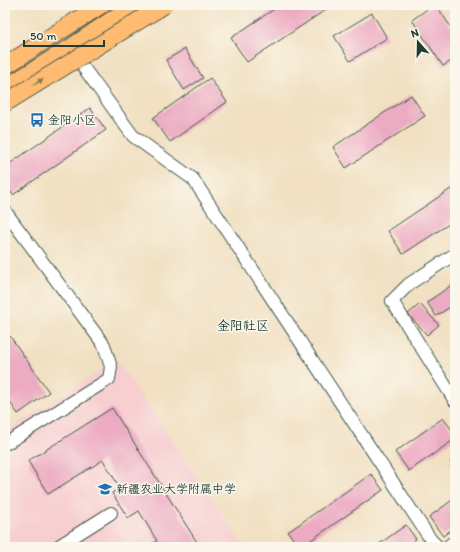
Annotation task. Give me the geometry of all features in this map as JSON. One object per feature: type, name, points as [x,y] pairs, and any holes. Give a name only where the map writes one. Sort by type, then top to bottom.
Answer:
[{"type":"highway","points":[[5,66],[101,5]]},
{"type":"highway","points":[[5,88],[70,48],[134,5]]},
{"type":"highway","points":[[5,103],[164,5]]},
{"type":"street","points":[[5,58],[90,5]]},
{"type":"street","points":[[78,60],[133,136],[193,179],[434,543]]},
{"type":"street","points":[[5,211],[104,345],[111,367],[109,379],[7,443]]},
{"type":"street","points":[[455,254],[409,284],[392,301],[455,401]]},
{"type":"street","points":[[57,547],[112,513]]},
{"type":"street","points":[[447,547],[455,542]]},
{"type":"shaded area","name":"新疆农业大学附属中学","points":[[117,360],[244,547],[5,547],[5,432]]},
{"type":"building","points":[[280,5],[324,5],[327,9],[247,62],[231,38]]},
{"type":"building","points":[[433,5],[436,5],[455,33],[455,59],[443,66],[412,20]]},
{"type":"building","points":[[372,13],[387,38],[350,61],[334,36]]},
{"type":"building","points":[[185,49],[203,78],[184,90],[166,60]]},
{"type":"building","points":[[210,78],[227,102],[170,142],[153,118]]},
{"type":"building","points":[[411,95],[425,116],[346,168],[333,147]]},
{"type":"building","points":[[90,108],[106,130],[13,195],[5,184],[5,167]]},
{"type":"building","points":[[455,186],[455,220],[403,254],[388,231]]},
{"type":"building","points":[[455,283],[455,304],[436,316],[427,302]]},
{"type":"building","points":[[420,304],[439,325],[427,335],[408,314]]},
{"type":"building","points":[[10,336],[49,392],[18,414],[5,395],[5,339]]},
{"type":"building","points":[[112,408],[200,547],[148,547],[157,541],[139,511],[128,518],[112,493],[120,488],[103,460],[48,494],[28,461]]},
{"type":"building","points":[[443,418],[455,434],[455,439],[409,471],[395,452]]},
{"type":"building","points":[[455,458],[455,470],[450,462]]},
{"type":"building","points":[[371,474],[383,490],[299,547],[288,532]]},
{"type":"building","points":[[455,498],[455,527],[443,536],[429,517]]},
{"type":"building","points":[[406,525],[416,539],[405,547],[375,547]]},
{"type":"place","name":"金阳小区","points":[[37,120]]},
{"type":"place","name":"新疆农业大学附属中学","points":[[105,489]]},
{"type":"district","name":"金阳社区","points":[[243,325]]}]
